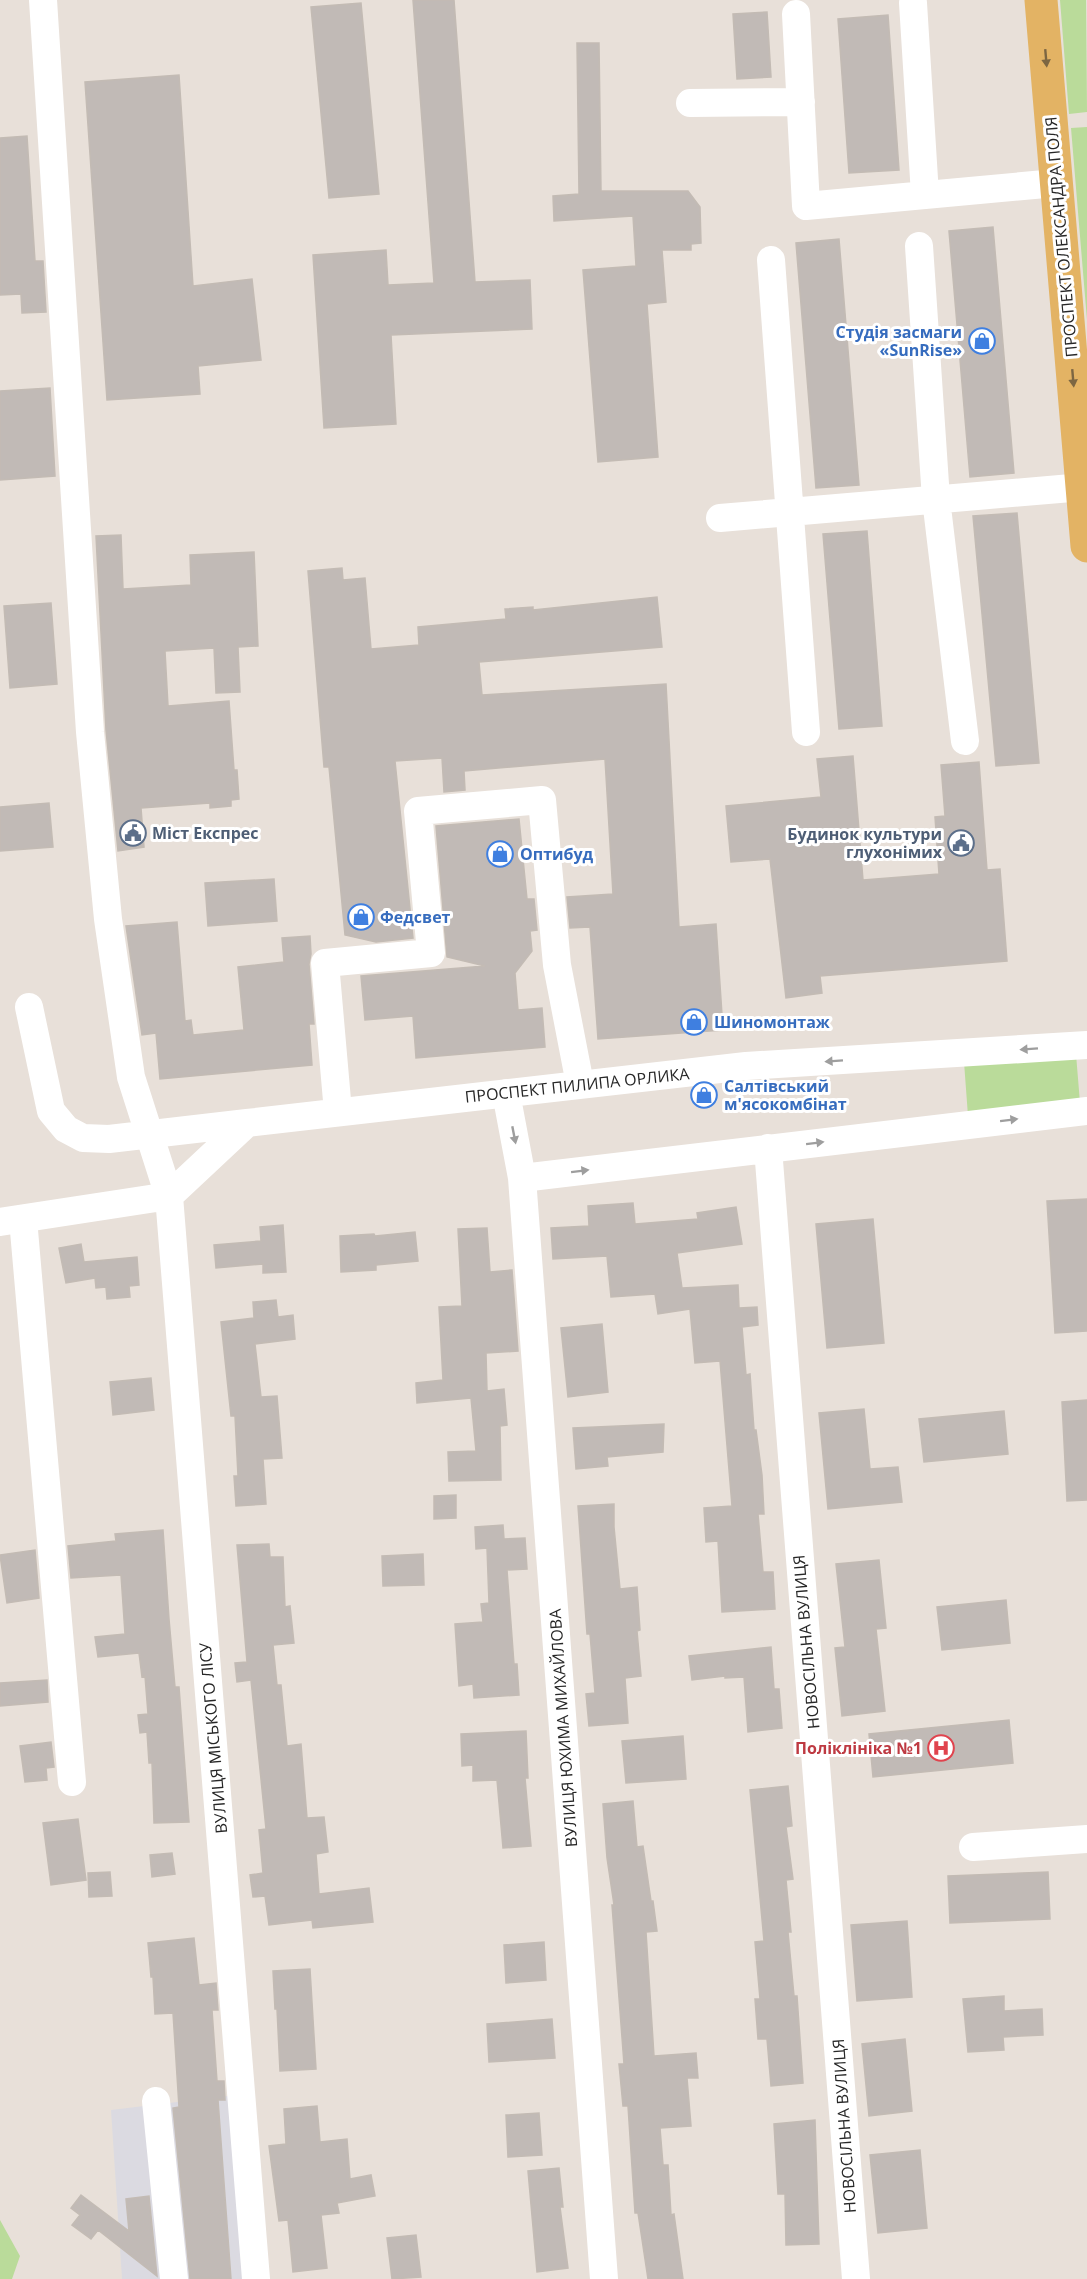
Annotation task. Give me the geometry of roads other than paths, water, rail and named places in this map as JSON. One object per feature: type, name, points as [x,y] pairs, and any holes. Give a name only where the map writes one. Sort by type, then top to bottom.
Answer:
[{"type":"main road","name":"ПРОСПЕКТ ОЛЕКСАНДРА ПОЛЯ","points":[[1041,0],[1087,546]]},
{"type":"street","name":"ВУЛИЦЯ МІСЬКОГО ЛІСУ","points":[[43,0],[90,732],[105,896],[131,1077],[169,1196],[256,2279]]},
{"type":"street","points":[[913,3],[925,195]]},
{"type":"street","points":[[796,14],[806,206],[1056,183]]},
{"type":"street","points":[[690,103],[801,102]]},
{"type":"street","points":[[919,246],[936,499],[965,741]]},
{"type":"street","points":[[771,260],[806,732]]},
{"type":"street","points":[[720,518],[1083,487]]},
{"type":"street","points":[[338,1112],[325,963],[431,953],[418,811],[542,800],[557,965],[580,1084]]},
{"type":"street","name":"ПРОСПЕКТ ПИЛИПА ОРЛИКА","points":[[29,1007],[51,1111],[66,1129],[83,1138],[109,1139],[746,1066],[1087,1045]]},
{"type":"street","name":"ВУЛИЦЯ ЮХИМА МИХАЙЛОВА","points":[[506,1093],[522,1178],[604,2279]]},
{"type":"street","points":[[522,1178],[1087,1111]]},
{"type":"street","points":[[72,1782],[11,1220],[169,1196],[247,1123]]},
{"type":"street","name":"НОВОСІЛЬНА ВУЛИЦЯ","points":[[768,1148],[856,2279]]},
{"type":"street","points":[[973,1847],[1087,1839]]},
{"type":"street","points":[[156,2101],[174,2279]]},
{"type":"place","name":"Студія засмаги «SunRise»","points":[[982,341]]},
{"type":"place","name":"Міст Експрес","points":[[133,833]]},
{"type":"place","name":"Будинок культури глухонімих","points":[[961,843]]},
{"type":"place","name":"Оптибуд","points":[[500,854]]},
{"type":"place","name":"Федсвет","points":[[361,917]]},
{"type":"place","name":"Шиномонтаж","points":[[694,1022]]},
{"type":"place","name":"Салтівський м'ясокомбінат","points":[[704,1095]]},
{"type":"place","name":"Поліклініка №1","points":[[941,1748]]}]
